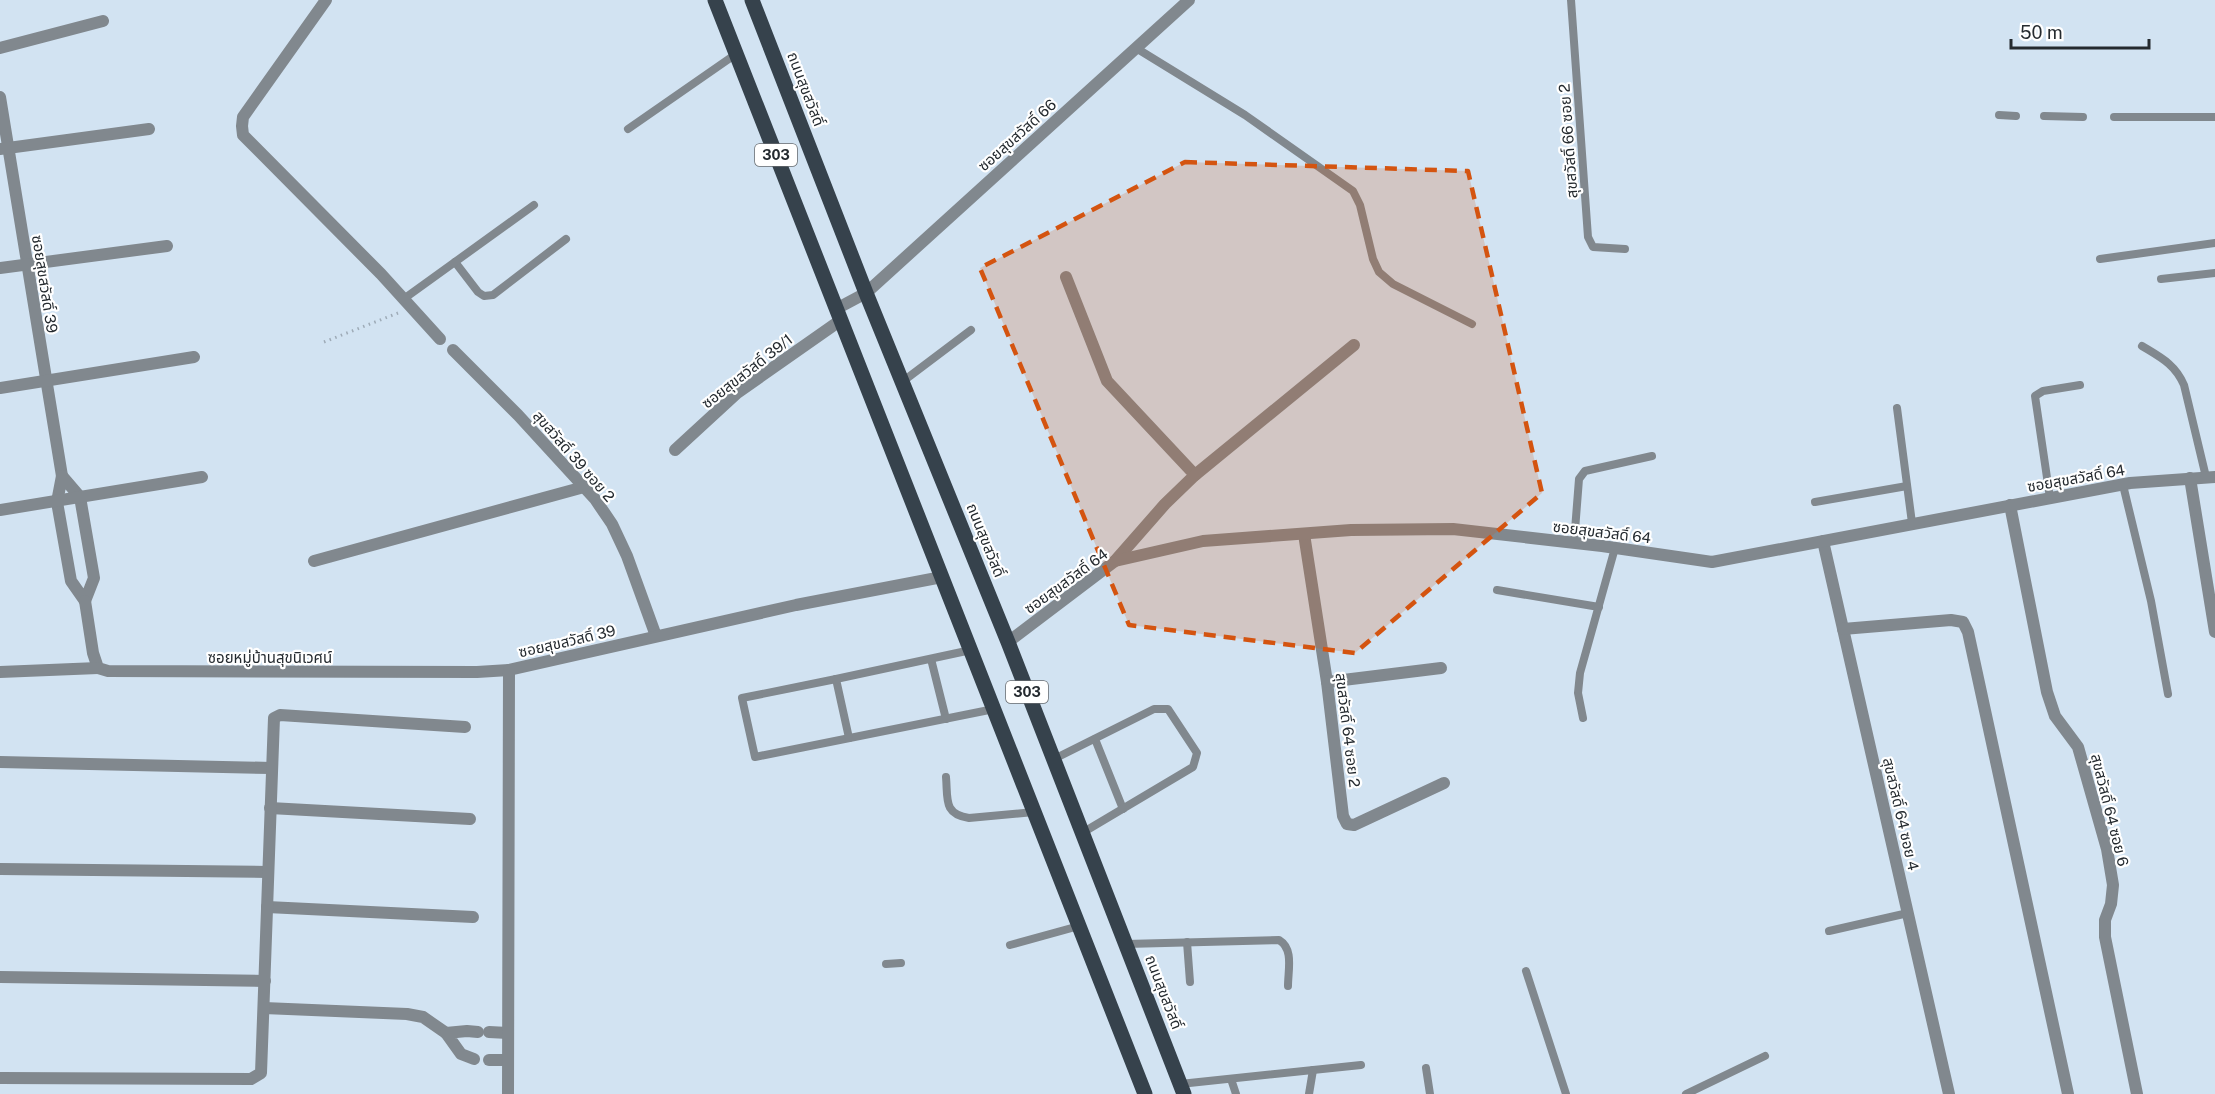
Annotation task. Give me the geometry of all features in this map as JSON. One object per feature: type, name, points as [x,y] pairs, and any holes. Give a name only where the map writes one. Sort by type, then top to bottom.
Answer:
[{"type":"main road","name":"303","points":[[715,0],[1145,1094]]},
{"type":"main road","name":"ถนนสุขสวัสดิ์","points":[[752,0],[866,292],[1008,642],[1182,1089]]},
{"type":"street","points":[[326,0],[243,117],[243,135],[409,303],[440,339]]},
{"type":"street","name":"ซอยสุขสวัสดิ์ 66","points":[[838,314],[866,292],[1189,0]]},
{"type":"street","points":[[0,48],[103,21]]},
{"type":"street","name":"ซอยสุขสวัสดิ์ 39","points":[[0,97],[5,149],[27,264],[62,476]]},
{"type":"street","points":[[5,149],[149,129]]},
{"type":"street","points":[[0,268],[167,246]]},
{"type":"street","points":[[1066,277],[1107,381],[1194,475]]},
{"type":"street","name":"ซอยสุขสวัสดิ์ 39/1","points":[[675,450],[737,393],[838,314]]},
{"type":"street","points":[[1115,561],[1194,475],[1354,345]]},
{"type":"street","name":"สุขสวัสดิ์ 39 ซอย 2","points":[[453,350],[518,415],[584,487],[612,525],[627,556],[656,636]]},
{"type":"street","points":[[0,388],[194,357]]},
{"type":"street","points":[[62,476],[80,497],[94,578],[85,602]]},
{"type":"street","points":[[62,476],[57,502],[71,581],[85,602],[93,653],[98,668]]},
{"type":"street","points":[[0,510],[202,477]]},
{"type":"street","name":"ซอยสุขสวัสดิ์ 64","points":[[1008,642],[1115,561],[1203,541],[1351,530],[1453,529],[1712,562],[2123,485],[2210,477]]},
{"type":"street","points":[[2190,478],[2215,632]]},
{"type":"street","points":[[314,561],[584,487]]},
{"type":"street","name":"สุขสวัสดิ์ 64 ซอย 6","points":[[2010,505],[2047,692],[2055,716],[2078,747],[2107,849],[2113,885],[2111,904],[2105,920],[2105,937],[2137,1094]]},
{"type":"street","name":"สุขสวัสดิ์ 64 ซอย 2","points":[[1304,534],[1327,682],[1343,816],[1347,824],[1354,825],[1444,783]]},
{"type":"street","name":"สุขสวัสดิ์ 64 ซอย 4","points":[[1823,541],[1949,1094]]},
{"type":"street","name":"ซอยสุขสวัสดิ์ 39","points":[[508,1094],[509,670],[807,603],[942,577]]},
{"type":"street","points":[[1843,629],[1951,620],[1963,622],[1968,632],[2068,1094]]},
{"type":"street","name":"ซอยหมู่บ้านสุขนิเวศน์","points":[[0,672],[98,668],[108,671],[225,672],[509,670]]},
{"type":"street","points":[[1327,682],[1441,668]]},
{"type":"street","points":[[0,1078],[251,1079],[261,1073],[274,718],[280,715],[465,727]]},
{"type":"street","points":[[0,762],[271,768]]},
{"type":"street","points":[[270,808],[470,819]]},
{"type":"street","points":[[0,869],[268,872]]},
{"type":"street","points":[[267,907],[473,917]]},
{"type":"street","points":[[0,977],[265,981]]},
{"type":"street","points":[[264,1008],[407,1014],[423,1017],[446,1034],[461,1054],[474,1059]]},
{"type":"street","points":[[446,1034],[467,1031],[508,1033]]},
{"type":"street","points":[[489,1059],[508,1060]]},
{"type":"lane","name":"สุขสวัสดิ์ 66 ซอย 2","points":[[1571,0],[1588,237],[1593,247],[1625,249]]},
{"type":"lane","points":[[1136,48],[1245,115],[1353,191],[1360,205],[1373,259],[1379,272],[1393,284],[1472,324]]},
{"type":"lane","points":[[628,129],[736,54]]},
{"type":"lane","points":[[1999,115],[2016,116]]},
{"type":"lane","points":[[2044,116],[2083,117]]},
{"type":"lane","points":[[2114,117],[2215,117]]},
{"type":"lane","points":[[409,303],[455,262],[534,205]]},
{"type":"lane","points":[[455,262],[478,292],[484,296],[493,295],[566,240]]},
{"type":"lane","points":[[2100,258],[2215,243]]},
{"type":"lane","points":[[2162,279],[2215,273]]},
{"type":"lane","points":[[902,382],[971,330]]},
{"type":"lane","points":[[2142,346],[2170,363],[2179,373],[2210,477]]},
{"type":"lane","points":[[2050,498],[2035,396],[2043,391],[2080,385]]},
{"type":"lane","points":[[1897,408],[1912,523]]},
{"type":"lane","points":[[1574,543],[1579,479],[1585,471],[1652,456]]},
{"type":"lane","points":[[2123,485],[2151,601],[2168,694]]},
{"type":"lane","points":[[1815,502],[1907,486]]},
{"type":"lane","points":[[1583,718],[1578,693],[1580,673],[1615,548]]},
{"type":"lane","points":[[1497,590],[1599,607]]},
{"type":"lane","points":[[971,650],[742,698],[755,757],[994,710]]},
{"type":"lane","points":[[931,658],[946,719]]},
{"type":"lane","points":[[836,679],[849,738]]},
{"type":"lane","points":[[1053,759],[1154,709],[1162,708],[1167,710],[1197,753],[1193,767],[1082,833]]},
{"type":"lane","points":[[1095,739],[1123,809]]},
{"type":"lane","points":[[946,777],[949,808],[952,813],[960,817],[1034,812]]},
{"type":"lane","points":[[1829,931],[1908,913]]},
{"type":"lane","points":[[1010,945],[1079,926]]},
{"type":"lane","points":[[1125,944],[1279,940],[1285,944],[1288,951],[1288,986]]},
{"type":"lane","points":[[1187,942],[1190,982]]},
{"type":"lane","points":[[885,964],[901,963]]},
{"type":"lane","points":[[1526,970],[1566,1094]]},
{"type":"lane","points":[[1686,1094],[1765,1056]]},
{"type":"lane","points":[[1182,1089],[1231,1079],[1361,1065]]},
{"type":"lane","points":[[1426,1068],[1430,1094]]},
{"type":"lane","points":[[1309,1094],[1313,1070]]},
{"type":"lane","points":[[1231,1079],[1236,1094]]},
{"type":"path","points":[[324,342],[409,303]]},
{"type":"highlighted area","points":[[1185,162],[1468,171],[1542,493],[1355,653],[1129,625],[980,268]]}]
